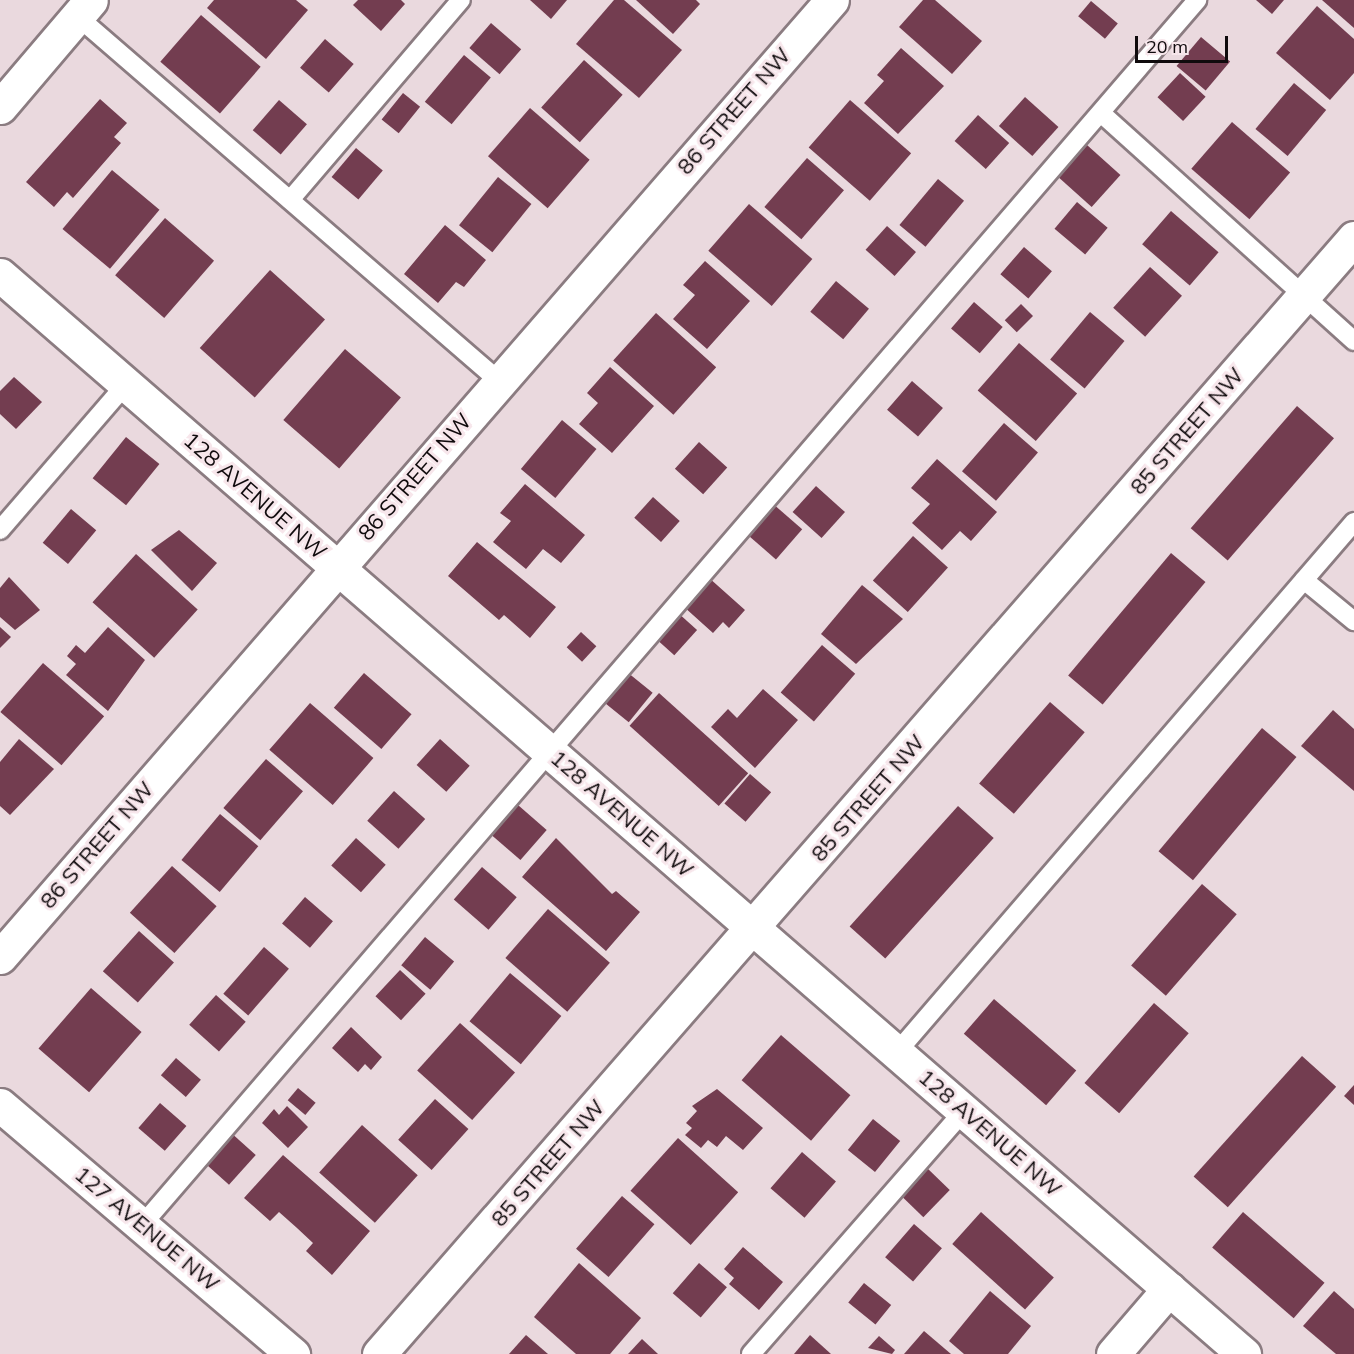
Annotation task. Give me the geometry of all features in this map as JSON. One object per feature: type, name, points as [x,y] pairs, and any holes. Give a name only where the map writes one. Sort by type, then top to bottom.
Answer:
[{"type":"street","name":"86 STREET NW","points":[[0,957],[498,380],[832,0]]},
{"type":"street","points":[[0,107],[84,8]]},
{"type":"street","name":"85 STREET NW","points":[[389,1351],[1354,238]]},
{"type":"street","name":"128 AVENUE NW","points":[[0,275],[1244,1354]]},
{"type":"street","name":"127 AVENUE NW","points":[[0,1105],[293,1354]]},
{"type":"street","points":[[1113,1354],[1169,1289]]},
{"type":"lane","points":[[290,200],[461,0]]},
{"type":"lane","points":[[142,1225],[547,750],[1197,0]]},
{"type":"lane","points":[[84,8],[290,200],[498,380]]},
{"type":"lane","points":[[1101,112],[1354,341]]},
{"type":"lane","points":[[0,530],[126,384]]},
{"type":"lane","points":[[897,1052],[1354,522]]},
{"type":"lane","points":[[1304,580],[1354,621]]},
{"type":"lane","points":[[751,1354],[964,1111]]},
{"type":"building","points":[[214,0],[296,0],[308,10],[266,59],[207,8]]},
{"type":"building","points":[[358,0],[401,0],[405,4],[381,31],[353,5]]},
{"type":"building","points":[[530,0],[567,0],[551,19]]},
{"type":"building","points":[[614,0],[624,0],[682,50],[639,98],[576,44]]},
{"type":"building","points":[[636,0],[696,0],[700,4],[673,34]]},
{"type":"building","points":[[923,0],[935,0],[982,41],[952,74],[899,27]]},
{"type":"building","points":[[1256,0],[1284,0],[1272,14]]},
{"type":"building","points":[[1322,0],[1354,0],[1354,28]]},
{"type":"building","points":[[1091,1],[1118,23],[1105,39],[1078,16]]},
{"type":"building","points":[[1317,6],[1354,39],[1354,73],[1330,100],[1276,53]]},
{"type":"building","points":[[201,15],[261,67],[220,114],[160,62]]},
{"type":"building","points":[[491,23],[521,49],[500,74],[469,48]]},
{"type":"building","points":[[1201,37],[1230,61],[1206,91],[1177,66]]},
{"type":"building","points":[[325,39],[354,64],[329,93],[300,68]]},
{"type":"building","points":[[901,48],[944,86],[898,134],[864,103],[884,81],[877,75]]},
{"type":"building","points":[[464,55],[491,77],[452,124],[425,102]]},
{"type":"building","points":[[584,60],[623,95],[580,142],[541,108]]},
{"type":"building","points":[[1180,73],[1206,97],[1183,121],[1157,97]]},
{"type":"building","points":[[1294,83],[1326,110],[1288,156],[1255,129]]},
{"type":"building","points":[[403,93],[420,107],[399,133],[382,119]]},
{"type":"building","points":[[1025,97],[1058,127],[1032,156],[999,126]]},
{"type":"building","points":[[100,99],[127,123],[114,137],[121,143],[73,198],[67,192],[54,207],[26,182]]},
{"type":"building","points":[[279,100],[307,124],[281,154],[253,130]]},
{"type":"building","points":[[850,100],[911,153],[870,201],[809,148]]},
{"type":"building","points":[[530,108],[590,160],[548,208],[488,156]]},
{"type":"building","points":[[978,115],[1009,143],[986,169],[955,141]]},
{"type":"building","points":[[1232,122],[1290,173],[1249,219],[1191,169]]},
{"type":"building","points":[[1087,145],[1120,175],[1092,207],[1058,177]]},
{"type":"building","points":[[356,148],[383,170],[358,200],[332,177]]},
{"type":"building","points":[[807,158],[844,190],[801,239],[764,207]]},
{"type":"building","points":[[112,170],[159,210],[110,269],[63,229]]},
{"type":"building","points":[[498,177],[531,204],[492,252],[459,225]]},
{"type":"building","points":[[938,179],[964,201],[925,247],[899,225]]},
{"type":"building","points":[[1077,202],[1108,228],[1085,255],[1055,229]]},
{"type":"building","points":[[749,204],[812,259],[772,306],[708,251]]},
{"type":"building","points":[[1171,211],[1219,252],[1190,286],[1142,244]]},
{"type":"building","points":[[165,218],[214,261],[164,318],[115,275]]},
{"type":"building","points":[[445,225],[486,260],[464,287],[456,282],[438,303],[404,274]]},
{"type":"building","points":[[887,226],[916,252],[895,276],[866,250]]},
{"type":"building","points":[[1024,247],[1052,271],[1028,298],[1000,274]]},
{"type":"building","points":[[705,261],[750,301],[707,349],[673,319],[695,295],[683,285]]},
{"type":"building","points":[[1150,267],[1182,296],[1145,337],[1113,308]]},
{"type":"building","points":[[270,270],[325,320],[255,398],[200,348]]},
{"type":"building","points":[[836,281],[869,309],[843,339],[810,312]]},
{"type":"building","points":[[974,302],[1003,327],[980,353],[951,328]]},
{"type":"building","points":[[1021,304],[1033,316],[1017,332],[1005,320]]},
{"type":"building","points":[[1090,312],[1124,341],[1085,388],[1050,359]]},
{"type":"building","points":[[656,313],[716,367],[673,415],[613,361]]},
{"type":"building","points":[[1019,343],[1077,394],[1036,441],[978,391]]},
{"type":"building","points":[[345,349],[401,398],[339,468],[283,420]]},
{"type":"building","points":[[610,367],[654,406],[612,453],[579,424],[598,403],[587,393]]},
{"type":"building","points":[[14,377],[42,402],[16,429],[0,414],[0,391]]},
{"type":"building","points":[[912,381],[943,408],[918,437],[887,410]]},
{"type":"building","points":[[1297,406],[1334,438],[1228,560],[1191,528]]},
{"type":"building","points":[[562,420],[596,449],[555,498],[521,469]]},
{"type":"building","points":[[1004,423],[1038,453],[996,501],[962,471]]},
{"type":"building","points":[[126,437],[159,464],[126,505],[93,478]]},
{"type":"building","points":[[699,442],[727,467],[703,494],[675,469]]},
{"type":"building","points":[[937,459],[997,512],[971,541],[960,531],[942,550],[912,523],[930,504],[911,488]]},
{"type":"building","points":[[525,484],[585,535],[561,563],[543,549],[526,569],[493,542],[511,521],[500,513]]},
{"type":"building","points":[[816,486],[845,512],[822,538],[793,512]]},
{"type":"building","points":[[653,497],[680,521],[661,542],[634,518]]},
{"type":"building","points":[[772,503],[802,529],[776,559],[746,533]]},
{"type":"building","points":[[71,509],[96,530],[68,564],[43,543]]},
{"type":"building","points":[[179,530],[217,563],[192,591],[151,550]]},
{"type":"building","points":[[913,536],[948,567],[908,612],[873,581]]},
{"type":"building","points":[[477,542],[556,607],[530,638],[504,615],[499,620],[448,576]]},
{"type":"building","points":[[1171,553],[1205,582],[1103,704],[1068,676]]},
{"type":"building","points":[[136,554],[198,610],[154,658],[93,602]]},
{"type":"building","points":[[9,577],[40,610],[15,630],[0,617],[0,588]]},
{"type":"building","points":[[708,577],[745,610],[729,628],[723,622],[713,633],[683,606]]},
{"type":"building","points":[[862,585],[903,619],[856,664],[821,634]]},
{"type":"building","points":[[677,612],[697,630],[674,655],[654,637]]},
{"type":"building","points":[[0,627],[11,637],[0,648]]},
{"type":"building","points":[[108,627],[145,660],[108,711],[66,675],[76,664],[67,656],[76,645],[85,653]]},
{"type":"building","points":[[581,632],[596,646],[582,662],[567,647]]},
{"type":"building","points":[[822,645],[855,674],[814,721],[781,693]]},
{"type":"building","points":[[43,663],[104,716],[61,765],[0,712]]},
{"type":"building","points":[[627,672],[653,693],[629,722],[603,702]]},
{"type":"building","points":[[364,673],[412,714],[381,749],[334,708]]},
{"type":"building","points":[[763,689],[798,720],[755,768],[711,727],[728,709],[737,718]]},
{"type":"building","points":[[659,693],[748,773],[719,806],[630,726]]},
{"type":"building","points":[[1050,702],[1085,732],[1014,814],[979,784]]},
{"type":"building","points":[[310,703],[373,758],[333,805],[269,750]]},
{"type":"building","points":[[1333,710],[1354,729],[1354,791],[1301,746]]},
{"type":"building","points":[[1262,728],[1296,757],[1193,880],[1159,851]]},
{"type":"building","points":[[19,739],[54,769],[10,815],[0,806],[0,762]]},
{"type":"building","points":[[440,739],[470,766],[446,792],[417,765]]},
{"type":"building","points":[[266,759],[303,791],[260,840],[223,808]]},
{"type":"building","points":[[750,774],[771,792],[746,822],[724,803]]},
{"type":"building","points":[[394,791],[425,819],[398,849],[367,821]]},
{"type":"building","points":[[518,805],[547,830],[520,860],[492,835]]},
{"type":"building","points":[[958,806],[994,838],[885,959],[850,926]]},
{"type":"building","points":[[220,814],[258,846],[220,892],[181,860]]},
{"type":"building","points":[[356,838],[386,865],[361,892],[331,865]]},
{"type":"building","points":[[556,838],[612,894],[616,891],[640,912],[606,951],[522,877]]},
{"type":"building","points":[[172,866],[217,906],[174,953],[130,913]]},
{"type":"building","points":[[482,867],[517,897],[489,930],[454,899]]},
{"type":"building","points":[[1202,884],[1237,914],[1166,996],[1131,966]]},
{"type":"building","points":[[305,897],[333,921],[310,948],[282,923]]},
{"type":"building","points":[[548,909],[610,963],[567,1012],[505,958]]},
{"type":"building","points":[[139,931],[174,962],[138,1003],[103,971]]},
{"type":"building","points":[[425,937],[454,961],[430,990],[401,965]]},
{"type":"building","points":[[264,947],[289,969],[248,1015],[223,994]]},
{"type":"building","points":[[400,970],[426,994],[401,1020],[375,996]]},
{"type":"building","points":[[510,973],[561,1016],[521,1064],[470,1021]]},
{"type":"building","points":[[91,988],[142,1032],[89,1092],[39,1048]]},
{"type":"building","points":[[216,995],[246,1022],[219,1051],[189,1025]]},
{"type":"building","points":[[994,999],[1076,1071],[1046,1105],[964,1034]]},
{"type":"building","points":[[1154,1003],[1189,1033],[1119,1113],[1084,1083]]},
{"type":"building","points":[[460,1023],[515,1073],[472,1120],[417,1071]]},
{"type":"building","points":[[351,1027],[382,1057],[371,1070],[365,1064],[358,1072],[332,1048]]},
{"type":"building","points":[[781,1035],[850,1095],[811,1141],[742,1080]]},
{"type":"building","points":[[1302,1056],[1336,1087],[1228,1207],[1194,1176]]},
{"type":"building","points":[[176,1058],[201,1080],[186,1097],[161,1075]]},
{"type":"building","points":[[1354,1085],[1354,1105],[1344,1096]]},
{"type":"building","points":[[298,1088],[316,1103],[305,1115],[288,1100]]},
{"type":"building","points":[[717,1089],[763,1128],[743,1150],[726,1136],[717,1147],[708,1140],[701,1148],[685,1135],[692,1128],[686,1123],[697,1111],[692,1106]]},
{"type":"building","points":[[435,1099],[468,1129],[432,1170],[398,1140]]},
{"type":"building","points":[[160,1103],[186,1126],[165,1151],[138,1128]]},
{"type":"building","points":[[287,1106],[308,1127],[288,1148],[262,1123],[274,1109],[279,1115]]},
{"type":"building","points":[[873,1119],[900,1141],[875,1172],[848,1150]]},
{"type":"building","points":[[362,1125],[418,1175],[375,1223],[319,1173]]},
{"type":"building","points":[[229,1131],[256,1155],[229,1185],[202,1161]]},
{"type":"building","points":[[678,1138],[738,1192],[691,1245],[630,1191]]},
{"type":"building","points":[[802,1152],[836,1182],[804,1218],[771,1188]]},
{"type":"building","points":[[283,1155],[370,1231],[332,1275],[306,1251],[313,1243],[279,1212],[270,1221],[244,1198]]},
{"type":"building","points":[[926,1167],[950,1190],[923,1217],[900,1194]]},
{"type":"building","points":[[622,1196],[654,1224],[609,1277],[576,1249]]},
{"type":"building","points":[[981,1212],[1054,1278],[1025,1310],[952,1244]]},
{"type":"building","points":[[1243,1212],[1325,1283],[1294,1318],[1212,1247]]},
{"type":"building","points":[[914,1224],[942,1248],[913,1281],[885,1257]]},
{"type":"building","points":[[743,1247],[783,1282],[759,1310],[729,1284],[734,1278],[724,1269]]},
{"type":"building","points":[[579,1263],[641,1318],[610,1354],[576,1354],[534,1317]]},
{"type":"building","points":[[699,1263],[727,1287],[701,1317],[673,1293]]},
{"type":"building","points":[[864,1283],[891,1305],[875,1324],[848,1302]]},
{"type":"building","points":[[990,1291],[1031,1326],[1008,1354],[964,1354],[949,1341]]},
{"type":"building","points":[[1334,1291],[1354,1309],[1354,1354],[1336,1354],[1303,1326]]},
{"type":"building","points":[[924,1331],[951,1354],[904,1354]]},
{"type":"building","points":[[526,1335],[548,1354],[509,1354]]},
{"type":"building","points":[[810,1335],[831,1354],[794,1354]]},
{"type":"building","points":[[879,1336],[895,1350],[892,1354],[868,1348]]},
{"type":"building","points":[[642,1339],[658,1354],[628,1354]]}]
